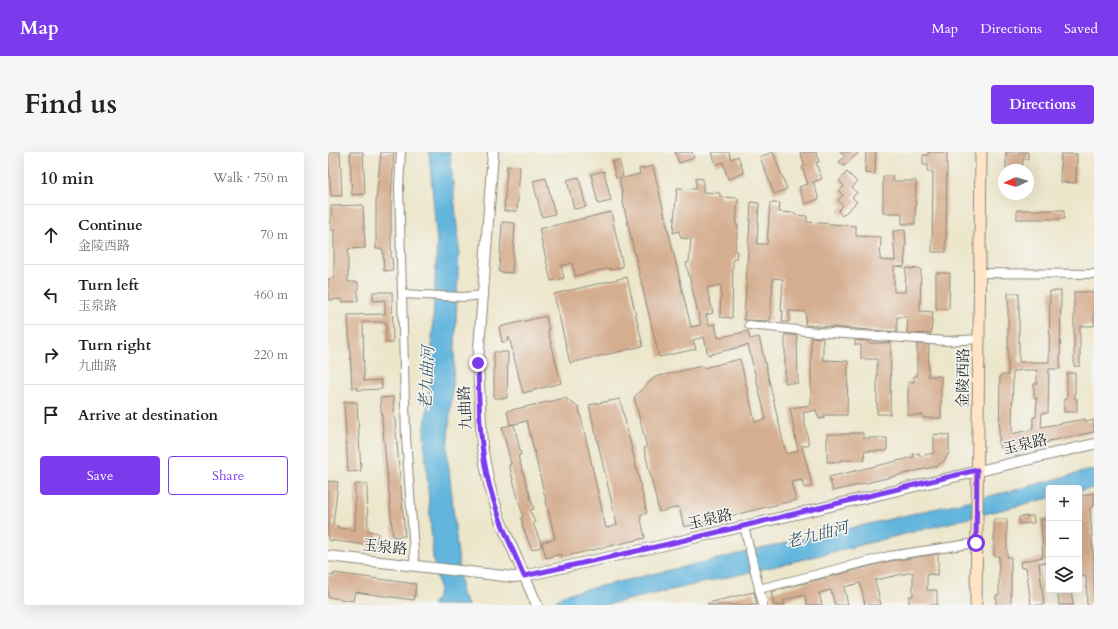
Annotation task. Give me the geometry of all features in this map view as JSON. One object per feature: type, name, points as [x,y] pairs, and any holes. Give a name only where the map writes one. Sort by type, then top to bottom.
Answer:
[{"type":"main road","name":"金陵西路","points":[[976,605],[981,152]]},
{"type":"street","points":[[401,152],[399,186],[406,437],[415,566]]},
{"type":"street","name":"九曲路","points":[[493,152],[478,363],[482,447],[489,484],[500,520],[537,605]]},
{"type":"street","points":[[980,273],[1094,274]]},
{"type":"street","points":[[402,294],[462,297],[484,295]]},
{"type":"street","points":[[749,325],[816,332],[947,341],[979,339]]},
{"type":"street","name":"玉泉路","points":[[328,556],[513,577],[524,576],[1094,444]]},
{"type":"street","points":[[744,526],[762,605]]},
{"type":"street","points":[[759,589],[889,556],[976,538]]},
{"type":"water","points":[[429,152],[450,152],[459,249],[454,368],[447,450],[462,594],[469,605],[432,605],[438,596],[439,589],[433,557],[424,435],[430,382],[437,243]]},
{"type":"water","points":[[1094,469],[1094,488],[1082,490],[1082,485],[1046,485],[1046,499],[768,568],[605,605],[553,605],[562,595],[1011,491]]},
{"type":"building","points":[[328,152],[340,152],[342,196],[331,196]]},
{"type":"building","points":[[350,152],[363,152],[365,194],[352,195]]},
{"type":"building","points":[[381,152],[394,152],[391,201],[391,258],[393,270],[384,271],[383,249],[376,249],[376,201]]},
{"type":"building","points":[[675,152],[692,152],[694,158],[679,163]]},
{"type":"building","points":[[712,152],[729,152],[731,159],[738,156],[744,173],[728,179],[723,162],[716,165]]},
{"type":"building","points":[[773,152],[787,189],[774,194],[760,157]]},
{"type":"building","points":[[800,152],[816,152],[819,162],[816,163],[822,179],[813,182],[819,199],[805,204],[799,187],[808,184],[802,167],[805,166]]},
{"type":"building","points":[[840,152],[859,152],[844,166],[839,162],[845,156]]},
{"type":"building","points":[[866,152],[876,152],[875,174],[865,173]]},
{"type":"building","points":[[928,152],[947,152],[946,252],[932,252],[933,172],[927,172],[928,165],[923,165],[923,155],[928,155]]},
{"type":"building","points":[[1006,152],[1028,152],[1028,159],[1023,159],[1023,164],[1006,164]]},
{"type":"building","points":[[1061,154],[1077,154],[1076,183],[1060,182]]},
{"type":"building","points":[[619,160],[623,176],[616,178],[612,162]]},
{"type":"building","points":[[507,166],[520,167],[517,211],[504,211]]},
{"type":"building","points":[[653,166],[691,327],[701,325],[686,263],[689,262],[691,239],[681,238],[679,231],[673,233],[677,188],[696,189],[696,178],[703,179],[703,192],[720,193],[720,197],[738,198],[736,225],[738,225],[735,251],[737,251],[736,259],[733,259],[732,318],[720,317],[721,285],[707,288],[713,313],[706,315],[709,325],[715,324],[718,338],[748,331],[750,339],[759,337],[786,454],[798,451],[790,408],[811,405],[811,337],[823,338],[823,360],[848,361],[847,415],[824,415],[825,418],[819,419],[816,410],[803,413],[809,445],[802,446],[812,486],[804,488],[802,480],[791,482],[796,500],[684,527],[679,507],[659,512],[644,448],[647,447],[634,397],[655,377],[740,359],[755,422],[766,419],[748,345],[708,355],[704,337],[693,340],[696,349],[659,357],[622,198],[619,179],[640,174],[639,169]]},
{"type":"building","points":[[604,171],[611,201],[598,204],[591,174]]},
{"type":"building","points":[[847,172],[857,182],[852,188],[857,193],[852,197],[857,202],[842,216],[838,211],[843,206],[838,200],[843,195],[839,191],[844,186],[839,181]]},
{"type":"building","points":[[883,176],[893,176],[893,181],[916,181],[915,224],[902,224],[902,213],[883,213]]},
{"type":"building","points":[[579,177],[586,207],[574,209],[567,180]]},
{"type":"building","points":[[546,178],[555,214],[542,217],[533,181]]},
{"type":"building","points":[[751,202],[759,203],[757,244],[767,244],[770,203],[780,203],[779,212],[795,213],[795,215],[807,216],[807,222],[856,226],[856,236],[881,237],[880,260],[895,261],[893,231],[905,230],[906,246],[904,267],[894,266],[894,292],[905,292],[906,268],[921,269],[920,311],[933,312],[931,334],[907,333],[908,317],[897,317],[897,332],[805,325],[806,312],[789,311],[789,322],[782,322],[783,311],[781,311],[783,279],[773,278],[770,321],[744,320]]},
{"type":"building","points":[[363,205],[365,248],[348,249],[348,282],[358,282],[358,301],[342,302],[342,299],[328,300],[328,279],[334,278],[334,230],[331,230],[331,206]]},
{"type":"building","points":[[1017,210],[1064,210],[1064,219],[1017,219]]},
{"type":"building","points":[[611,212],[623,267],[611,270],[610,268],[575,276],[572,263],[561,266],[564,278],[551,281],[539,229]]},
{"type":"building","points":[[502,222],[515,223],[512,273],[499,272]]},
{"type":"building","points":[[936,273],[950,273],[949,309],[936,309]]},
{"type":"building","points":[[627,277],[643,346],[570,363],[554,294]]},
{"type":"building","points":[[1050,291],[1061,291],[1060,369],[1049,369],[1048,413],[1042,413],[1041,427],[1085,419],[1086,422],[1094,420],[1094,432],[1006,451],[1000,447],[999,444],[1000,375],[1008,375],[1008,293],[1019,293],[1019,362],[1049,362]],"holes":[[[1037,370],[1037,384],[1034,384],[1034,398],[1037,398],[1036,417],[1033,417],[1033,429],[1012,434],[1013,371]]]},
{"type":"building","points":[[373,292],[392,292],[393,343],[386,343],[386,322],[363,322],[364,381],[381,380],[382,389],[357,390],[357,387],[352,388],[348,315],[385,314],[385,300],[373,301]]},
{"type":"building","points":[[1074,292],[1094,292],[1094,326],[1080,326],[1080,366],[1074,366]]},
{"type":"building","points":[[546,316],[548,331],[561,383],[523,393],[509,337],[508,341],[502,342],[499,327]]},
{"type":"building","points":[[785,334],[797,336],[798,383],[785,383]]},
{"type":"building","points":[[855,340],[868,341],[868,343],[891,343],[890,414],[877,414],[877,359],[861,359],[861,345],[855,345]]},
{"type":"building","points":[[917,344],[929,345],[928,376],[941,376],[941,418],[923,418],[923,415],[908,415],[908,382],[914,382],[914,376],[917,376]]},
{"type":"building","points":[[494,352],[508,352],[507,398],[494,398]]},
{"type":"building","points":[[1067,373],[1075,373],[1075,399],[1077,399],[1077,412],[1064,412],[1064,399],[1067,399]]},
{"type":"building","points":[[393,397],[405,536],[393,537],[380,398]]},
{"type":"building","points":[[565,398],[579,408],[606,528],[617,525],[589,405],[620,399],[647,513],[640,515],[645,538],[562,557],[561,554],[546,558],[542,542],[555,539],[527,421],[510,425],[507,411]]},
{"type":"building","points":[[344,402],[357,402],[361,471],[348,472]]},
{"type":"building","points":[[514,424],[521,455],[518,456],[534,509],[530,510],[535,522],[533,523],[542,546],[532,550],[522,525],[521,518],[523,516],[509,465],[511,464],[502,427]]},
{"type":"building","points":[[863,433],[863,438],[887,438],[887,451],[864,451],[865,460],[840,460],[840,462],[827,462],[827,434]]},
{"type":"building","points":[[934,434],[949,435],[949,453],[944,461],[937,466],[833,491],[829,477],[914,457],[913,454],[919,453],[920,456],[934,453]]},
{"type":"building","points":[[328,481],[338,482],[333,525],[338,526],[338,528],[355,530],[355,484],[367,484],[368,531],[378,533],[376,546],[328,540]]},
{"type":"building","points":[[1094,493],[1094,507],[1090,508],[1094,564],[1094,605],[1087,605],[1086,576],[1082,576],[1082,495]]},
{"type":"building","points":[[1033,516],[1034,523],[1019,524],[1019,517]]},
{"type":"building","points":[[1046,518],[1046,562],[1039,563],[1044,605],[1031,605],[1026,567],[1021,568],[1020,562],[1043,557],[1041,519]]},
{"type":"building","points":[[994,519],[1007,519],[1007,557],[1011,557],[1011,605],[996,605],[996,595],[999,595],[999,556],[994,556]]},
{"type":"building","points":[[938,554],[938,575],[927,574],[927,590],[937,590],[937,605],[909,605],[909,596],[913,596],[913,572],[875,580],[881,605],[865,605],[860,583],[844,587],[848,605],[835,605],[831,590],[819,593],[822,605],[807,605],[805,595],[784,600],[785,605],[774,605],[771,592],[890,561]]},
{"type":"building","points":[[334,573],[416,584],[414,600],[355,592],[353,601],[328,597],[328,575],[334,576]]},
{"type":"building","points":[[754,592],[757,605],[708,605],[708,603]]},
{"type":"building","points":[[1058,593],[1071,593],[1073,605],[1059,605]]},
{"type":"route","points":[[478,363],[482,447],[489,484],[500,520],[524,576],[664,545],[977,470],[976,543]]},
{"type":"water label","name":"老九曲河","points":[[427,378]]},
{"type":"water label","name":"老九曲河","points":[[817,535]]}]
